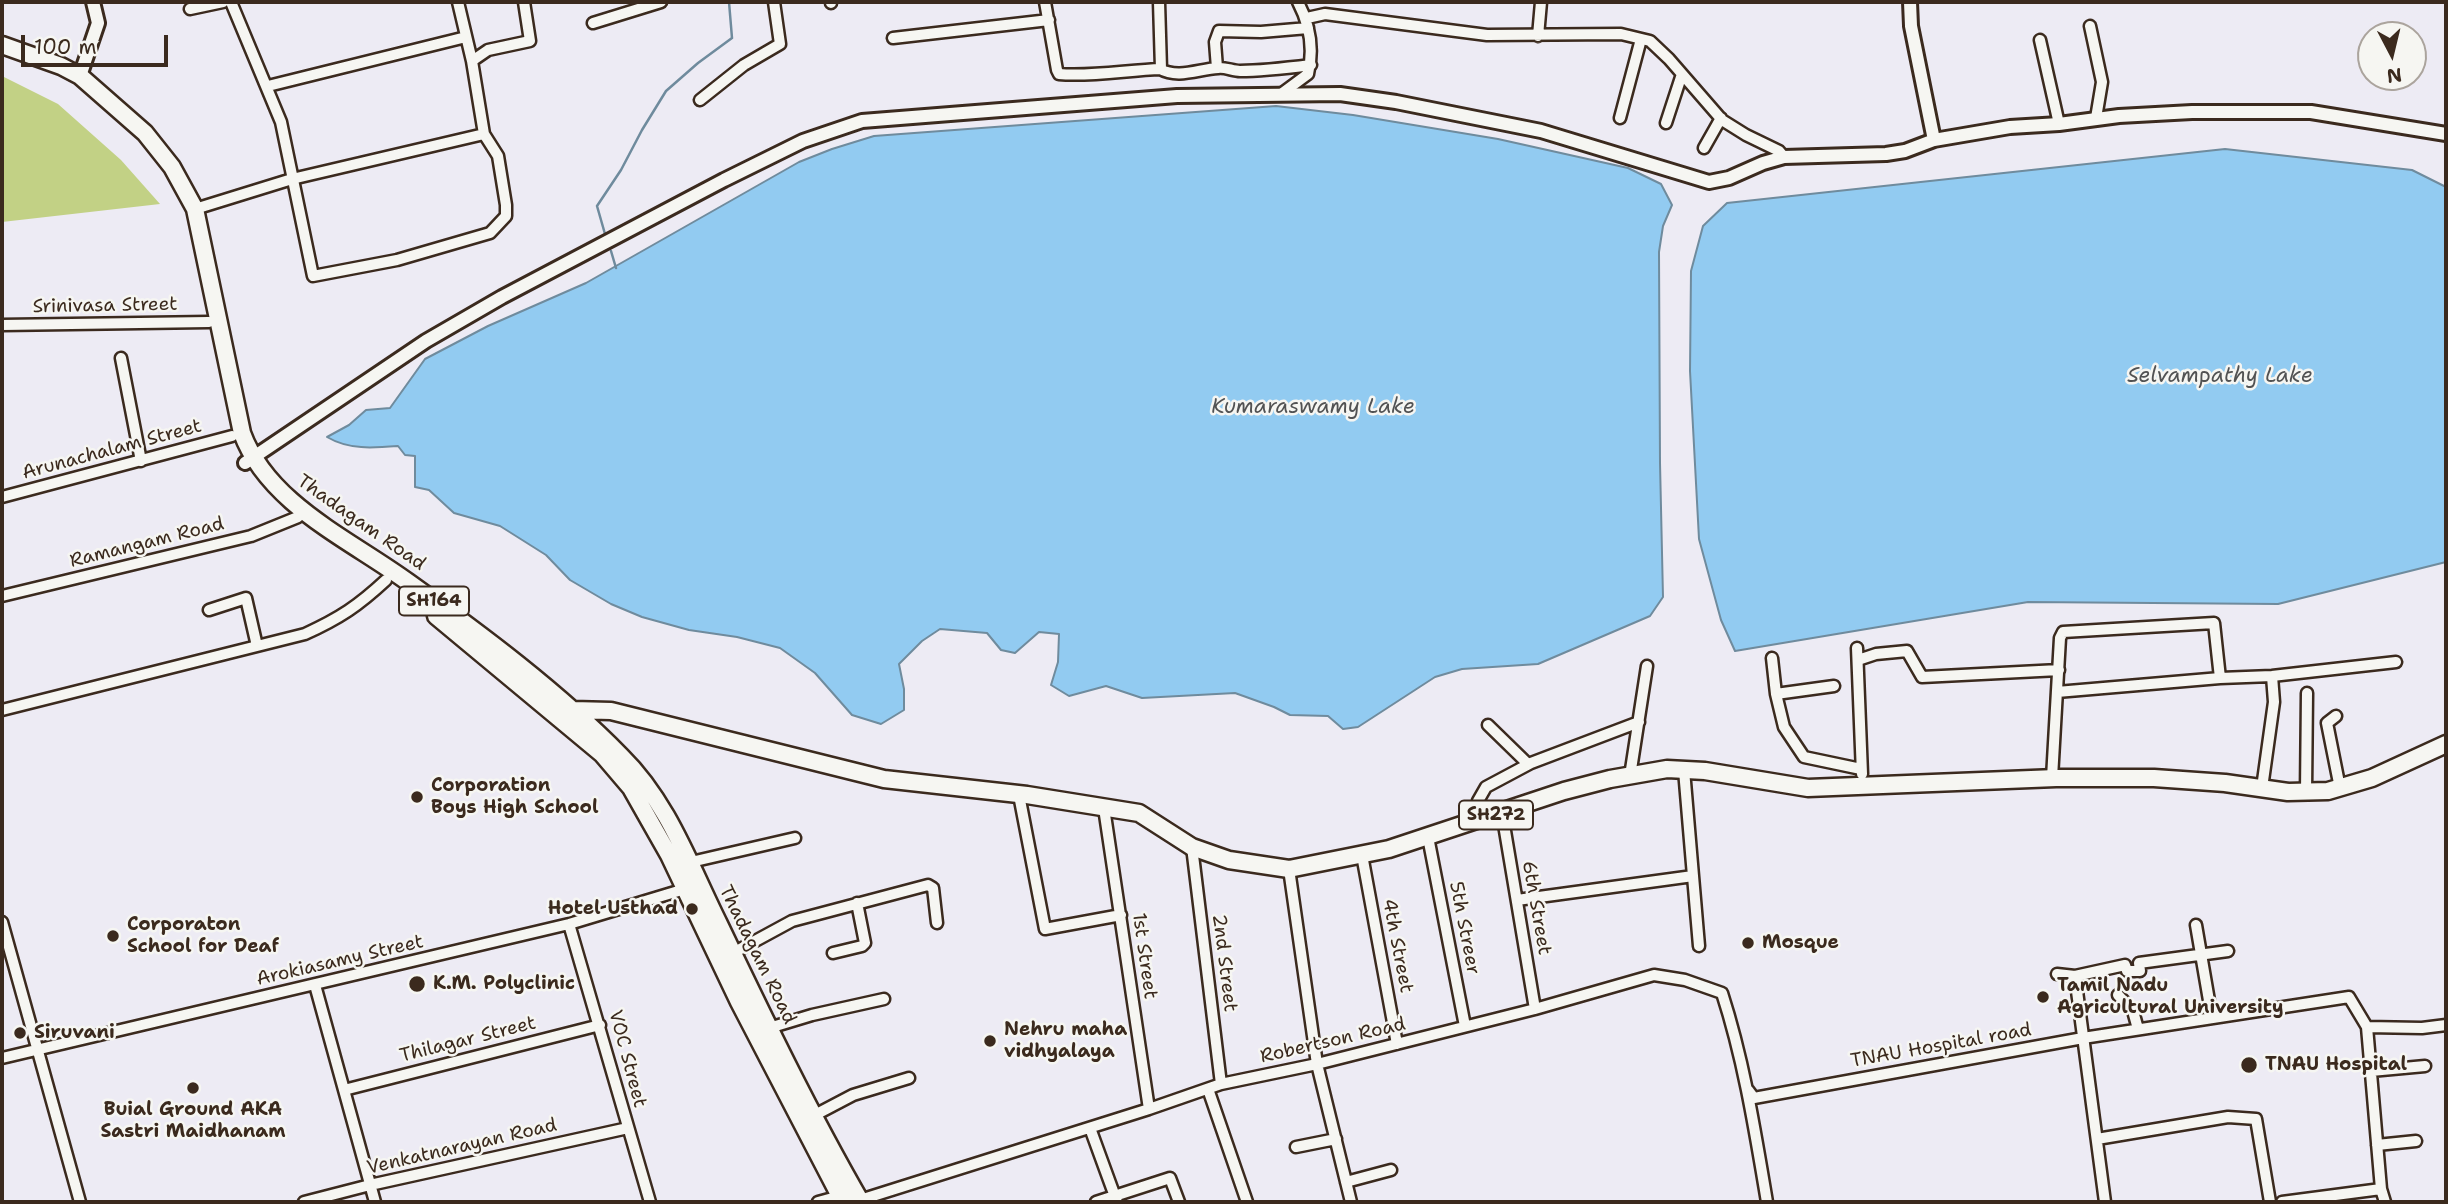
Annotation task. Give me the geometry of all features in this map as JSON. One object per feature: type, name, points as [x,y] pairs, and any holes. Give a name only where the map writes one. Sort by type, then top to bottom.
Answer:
[{"type":"main road","name":"Thadagam Road","points":[[2,45],[61,66],[80,76],[159,148],[195,209],[238,439]]},
{"type":"main road","name":"Thadagam Road","points":[[2,55],[57,75],[77,88],[148,152],[170,184],[186,216],[238,439],[264,489],[298,517],[422,604],[569,716],[631,788],[657,832],[739,1002],[841,1199]]},
{"type":"main road","name":"Thadagam Road","points":[[249,461],[276,488],[426,595],[640,776],[691,862],[769,1028],[860,1201]]},
{"type":"main road","name":"SH272","points":[[569,716],[611,711],[884,779],[1019,794],[1139,813],[1192,847],[1229,860],[1289,869],[1362,855],[1427,837],[1563,791],[1667,769],[1705,771],[1808,788],[1862,777],[2154,778],[2306,792],[2340,788],[2372,778],[2446,744]]},
{"type":"street","points":[[80,76],[98,23],[93,2]]},
{"type":"street","points":[[190,9],[223,2]]},
{"type":"street","points":[[231,2],[281,122],[313,276],[397,260],[490,233],[506,216],[498,156],[484,134],[472,61],[458,2]]},
{"type":"street","points":[[472,61],[488,51],[530,41],[524,2]]},
{"type":"street","points":[[593,23],[627,7],[661,2]]},
{"type":"street","points":[[700,100],[744,65],[780,44],[774,2]]},
{"type":"street","points":[[1045,2],[1059,74],[1078,76],[1160,69],[1167,73],[1178,73],[1217,68],[1237,71],[1311,65]]},
{"type":"street","points":[[1159,2],[1160,69]]},
{"type":"street","points":[[1281,94],[1308,74],[1313,56],[1307,23],[1298,2]]},
{"type":"street","points":[[1538,36],[1541,2]]},
{"type":"street","points":[[1910,2],[1912,26],[1934,140]]},
{"type":"street","points":[[1217,68],[1215,43],[1219,31],[1261,32],[1307,23],[1325,14],[1487,34],[1621,34],[1650,41],[1721,118],[1746,135],[1779,151],[1784,157]]},
{"type":"street","points":[[893,38],[1049,20]]},
{"type":"street","points":[[2090,26],[2102,82],[2096,118]]},
{"type":"street","points":[[268,86],[466,37]]},
{"type":"street","points":[[1620,118],[1641,38]]},
{"type":"street","points":[[2040,40],[2059,124]]},
{"type":"street","points":[[1666,123],[1682,74]]},
{"type":"street","points":[[249,461],[426,341],[502,297],[803,141],[862,121],[1177,96],[1340,93],[1541,131],[1709,182],[1729,178],[1784,157],[1875,156],[1905,151],[1934,140],[2010,127],[2059,124],[2096,118],[2192,112],[2311,112],[2446,134]]},
{"type":"street","points":[[1704,148],[1721,118]]},
{"type":"street","points":[[195,209],[292,179],[484,134]]},
{"type":"street","name":"Srinivasa Street","points":[[2,325],[209,322]]},
{"type":"street","points":[[121,358],[141,461]]},
{"type":"street","name":"Arunachalam Street","points":[[2,497],[238,439]]},
{"type":"street","name":"Ramangam Road","points":[[2,596],[251,536],[298,517]]},
{"type":"street","points":[[2,710],[305,634],[334,621],[360,604],[386,580]]},
{"type":"street","points":[[209,610],[246,598],[257,646]]},
{"type":"street","points":[[2052,778],[2060,638],[2063,632],[2214,624],[2220,678]]},
{"type":"street","points":[[1772,659],[1776,694],[1784,727],[1804,757],[1862,777],[1857,648]]},
{"type":"street","points":[[1858,660],[1876,654],[1907,651],[1922,677],[2059,670]]},
{"type":"street","points":[[2057,692],[2273,676],[2396,662]]},
{"type":"street","points":[[1630,776],[1647,666]]},
{"type":"street","points":[[2262,789],[2274,702],[2273,676]]},
{"type":"street","points":[[1776,694],[1835,686]]},
{"type":"street","points":[[2306,792],[2307,693]]},
{"type":"street","points":[[2336,716],[2327,723],[2340,788]]},
{"type":"street","points":[[1475,821],[1478,801],[1486,787],[1528,764],[1639,722]]},
{"type":"street","points":[[1488,725],[1528,764]]},
{"type":"street","points":[[1684,770],[1699,946]]},
{"type":"street","points":[[1019,794],[1045,929],[1121,915]]},
{"type":"street","name":"1st Street","points":[[1104,808],[1149,1109]]},
{"type":"street","name":"6th Street","points":[[1502,813],[1535,1009]]},
{"type":"street","name":"5th Streer","points":[[1427,837],[1465,1026]]},
{"type":"street","points":[[691,862],[795,838]]},
{"type":"street","name":"2nd Street","points":[[1192,847],[1221,1084]]},
{"type":"street","name":"4th Street","points":[[1362,855],[1397,1044]]},
{"type":"street","points":[[1289,869],[1317,1064],[1351,1202]]},
{"type":"street","points":[[1517,900],[1693,876]]},
{"type":"street","points":[[733,953],[792,921],[931,886],[937,923]]},
{"type":"street","name":"Arokiasamy Street","points":[[2,1058],[569,924],[685,889]]},
{"type":"street","points":[[833,953],[865,943],[857,903]]},
{"type":"street","points":[[2,922],[80,1202]]},
{"type":"street","name":"VOC Street","points":[[569,924],[650,1202]]},
{"type":"street","points":[[2196,925],[2212,1018]]},
{"type":"street","points":[[2057,974],[2075,976],[2125,965],[2127,971],[2140,971],[2139,963],[2228,951]]},
{"type":"street","name":"Robertson Road","points":[[860,1201],[1221,1084],[1397,1044],[1654,975],[1685,981],[1722,993],[1748,1090]]},
{"type":"street","points":[[2075,976],[2105,1202]]},
{"type":"street","points":[[315,985],[375,1202]]},
{"type":"street","points":[[2118,995],[2133,1011],[2138,1029]]},
{"type":"street","name":"TNAU Hospital road","points":[[1748,1090],[1754,1097],[2083,1038],[2349,997],[2367,1027],[2381,1189],[2385,1202]]},
{"type":"street","points":[[769,1028],[884,999]]},
{"type":"street","name":"Thilagar Street","points":[[344,1090],[600,1025]]},
{"type":"street","points":[[2367,1027],[2423,1028],[2446,1025]]},
{"type":"street","points":[[2371,1071],[2425,1066]]},
{"type":"street","points":[[813,1116],[853,1095],[909,1078]]},
{"type":"street","points":[[1208,1089],[1247,1202]]},
{"type":"street","points":[[1748,1090],[1767,1202]]},
{"type":"street","points":[[2097,1139],[2228,1117],[2256,1119],[2270,1202]]},
{"type":"street","name":"Venkatnarayan Road","points":[[304,1202],[628,1128]]},
{"type":"street","points":[[1090,1128],[1115,1199]]},
{"type":"street","points":[[1296,1147],[1336,1139]]},
{"type":"street","points":[[2377,1145],[2416,1141]]},
{"type":"street","points":[[1346,1182],[1391,1170]]},
{"type":"street","points":[[1096,1202],[1115,1199],[1171,1178],[1179,1202]]},
{"type":"street","points":[[2282,1202],[2381,1189]]},
{"type":"street","points":[[818,1202],[841,1199],[860,1201]]},
{"type":"green space","points":[[2,76],[58,104],[121,160],[160,204],[2,222]]},
{"type":"water","name":"Kumaraswamy Lake","points":[[1276,106],[1353,115],[1498,139],[1628,168],[1661,184],[1672,205],[1663,226],[1659,252],[1663,597],[1650,616],[1538,664],[1462,669],[1435,677],[1358,727],[1343,729],[1328,716],[1290,715],[1235,693],[1142,698],[1106,686],[1069,696],[1051,685],[1058,662],[1059,634],[1039,632],[1015,653],[1001,650],[987,633],[940,629],[922,641],[899,664],[904,689],[904,710],[881,724],[852,715],[815,673],[780,648],[737,637],[689,630],[642,617],[611,604],[570,580],[546,555],[500,526],[454,513],[429,490],[415,487],[415,456],[405,455],[398,446],[353,446],[327,437],[349,425],[366,410],[390,408],[425,359],[488,326],[586,283],[799,162],[832,149],[874,136]]},
{"type":"water","name":"Selvampathy Lake","points":[[2225,149],[2412,170],[2446,187],[2446,562],[2278,604],[2028,602],[1735,651],[1721,620],[1699,539],[1690,371],[1691,271],[1703,226],[1727,203]]},
{"type":"waterway","points":[[605,234],[597,206],[666,91],[732,38],[729,2]]},
{"type":"waterway","points":[[611,251],[616,268]]},
{"type":"place","name":"Corporation Boys High School","points":[[417,797]]},
{"type":"place","name":"Hotel Usthad","points":[[692,909]]},
{"type":"place","name":"Corporaton School for Deaf","points":[[113,936]]},
{"type":"place","name":"Mosque","points":[[1748,943]]},
{"type":"place","name":"K.M. Polyclinic","points":[[417,984]]},
{"type":"place","name":"Tamil Nadu Agricultural University","points":[[2043,997]]},
{"type":"place","name":"Siruvani","points":[[20,1033]]},
{"type":"place","name":"Nehru maha vidhyalaya","points":[[990,1041]]},
{"type":"place","name":"TNAU Hospital","points":[[2249,1065]]},
{"type":"place","name":"Buial Ground AKA Sastri Maidhanam","points":[[193,1088]]}]
